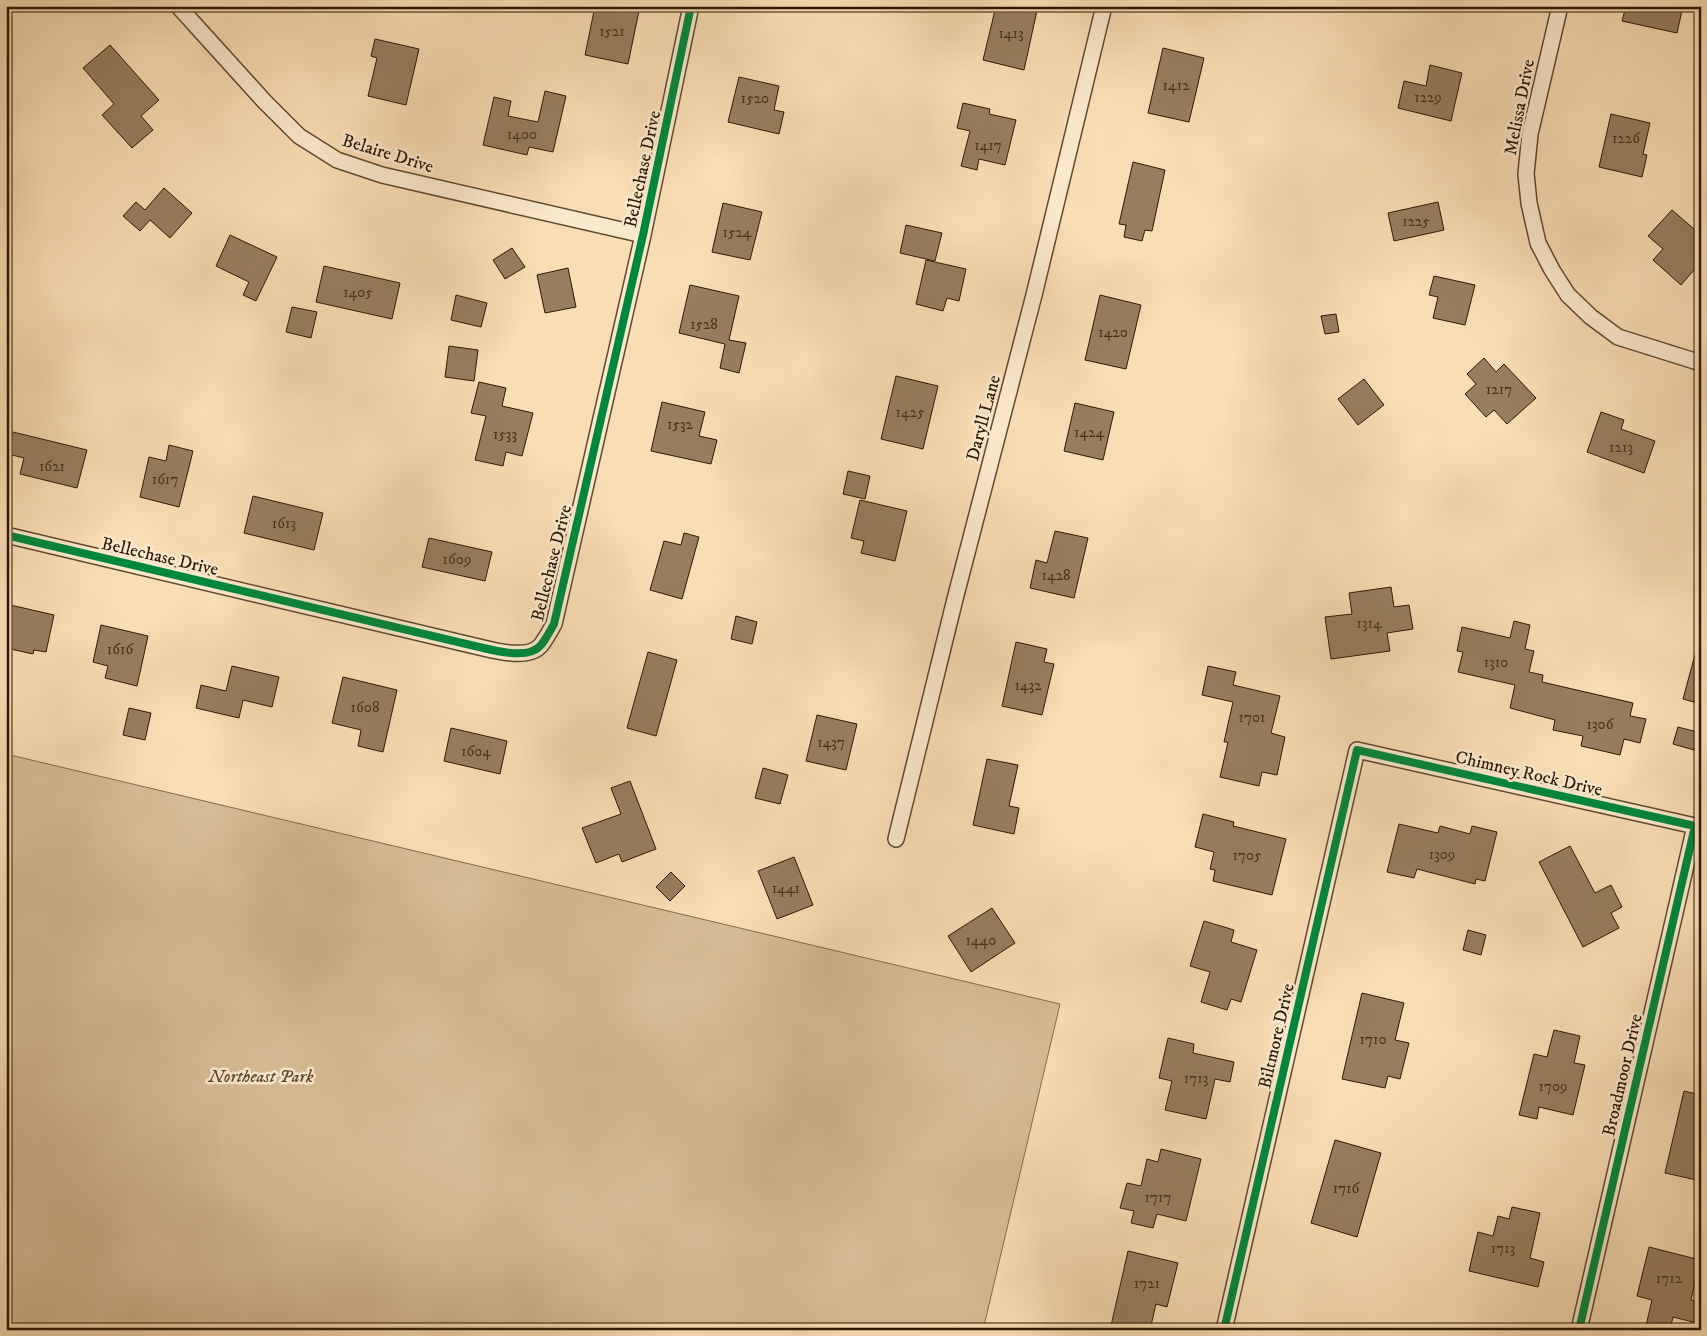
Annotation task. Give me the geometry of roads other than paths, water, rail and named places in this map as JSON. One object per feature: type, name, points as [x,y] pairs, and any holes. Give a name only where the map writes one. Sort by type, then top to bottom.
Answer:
[{"type":"street","name":"Belaire Drive","points":[[178,6],[264,101],[299,136],[337,160],[382,175],[643,235]]},
{"type":"street","name":"Bellechase Drive","points":[[6,536],[479,648],[529,654],[540,646],[554,624],[643,235],[691,6]]},
{"type":"street","name":"Daryll Lane","points":[[896,839],[955,599],[1034,295],[1104,6]]},
{"type":"street","name":"Melissa Drive","points":[[1560,6],[1530,134],[1526,174],[1529,203],[1538,244],[1568,295],[1591,317],[1618,337],[1701,363]]},
{"type":"street","name":"Chimney Rock Drive","points":[[1357,750],[1695,826]]},
{"type":"street","name":"Biltmore Drive","points":[[1224,1330],[1357,750]]},
{"type":"street","name":"Broadmoor Drive","points":[[1578,1330],[1695,826]]},
{"type":"park label","name":"Northeast Park","points":[[261,1076]]}]
